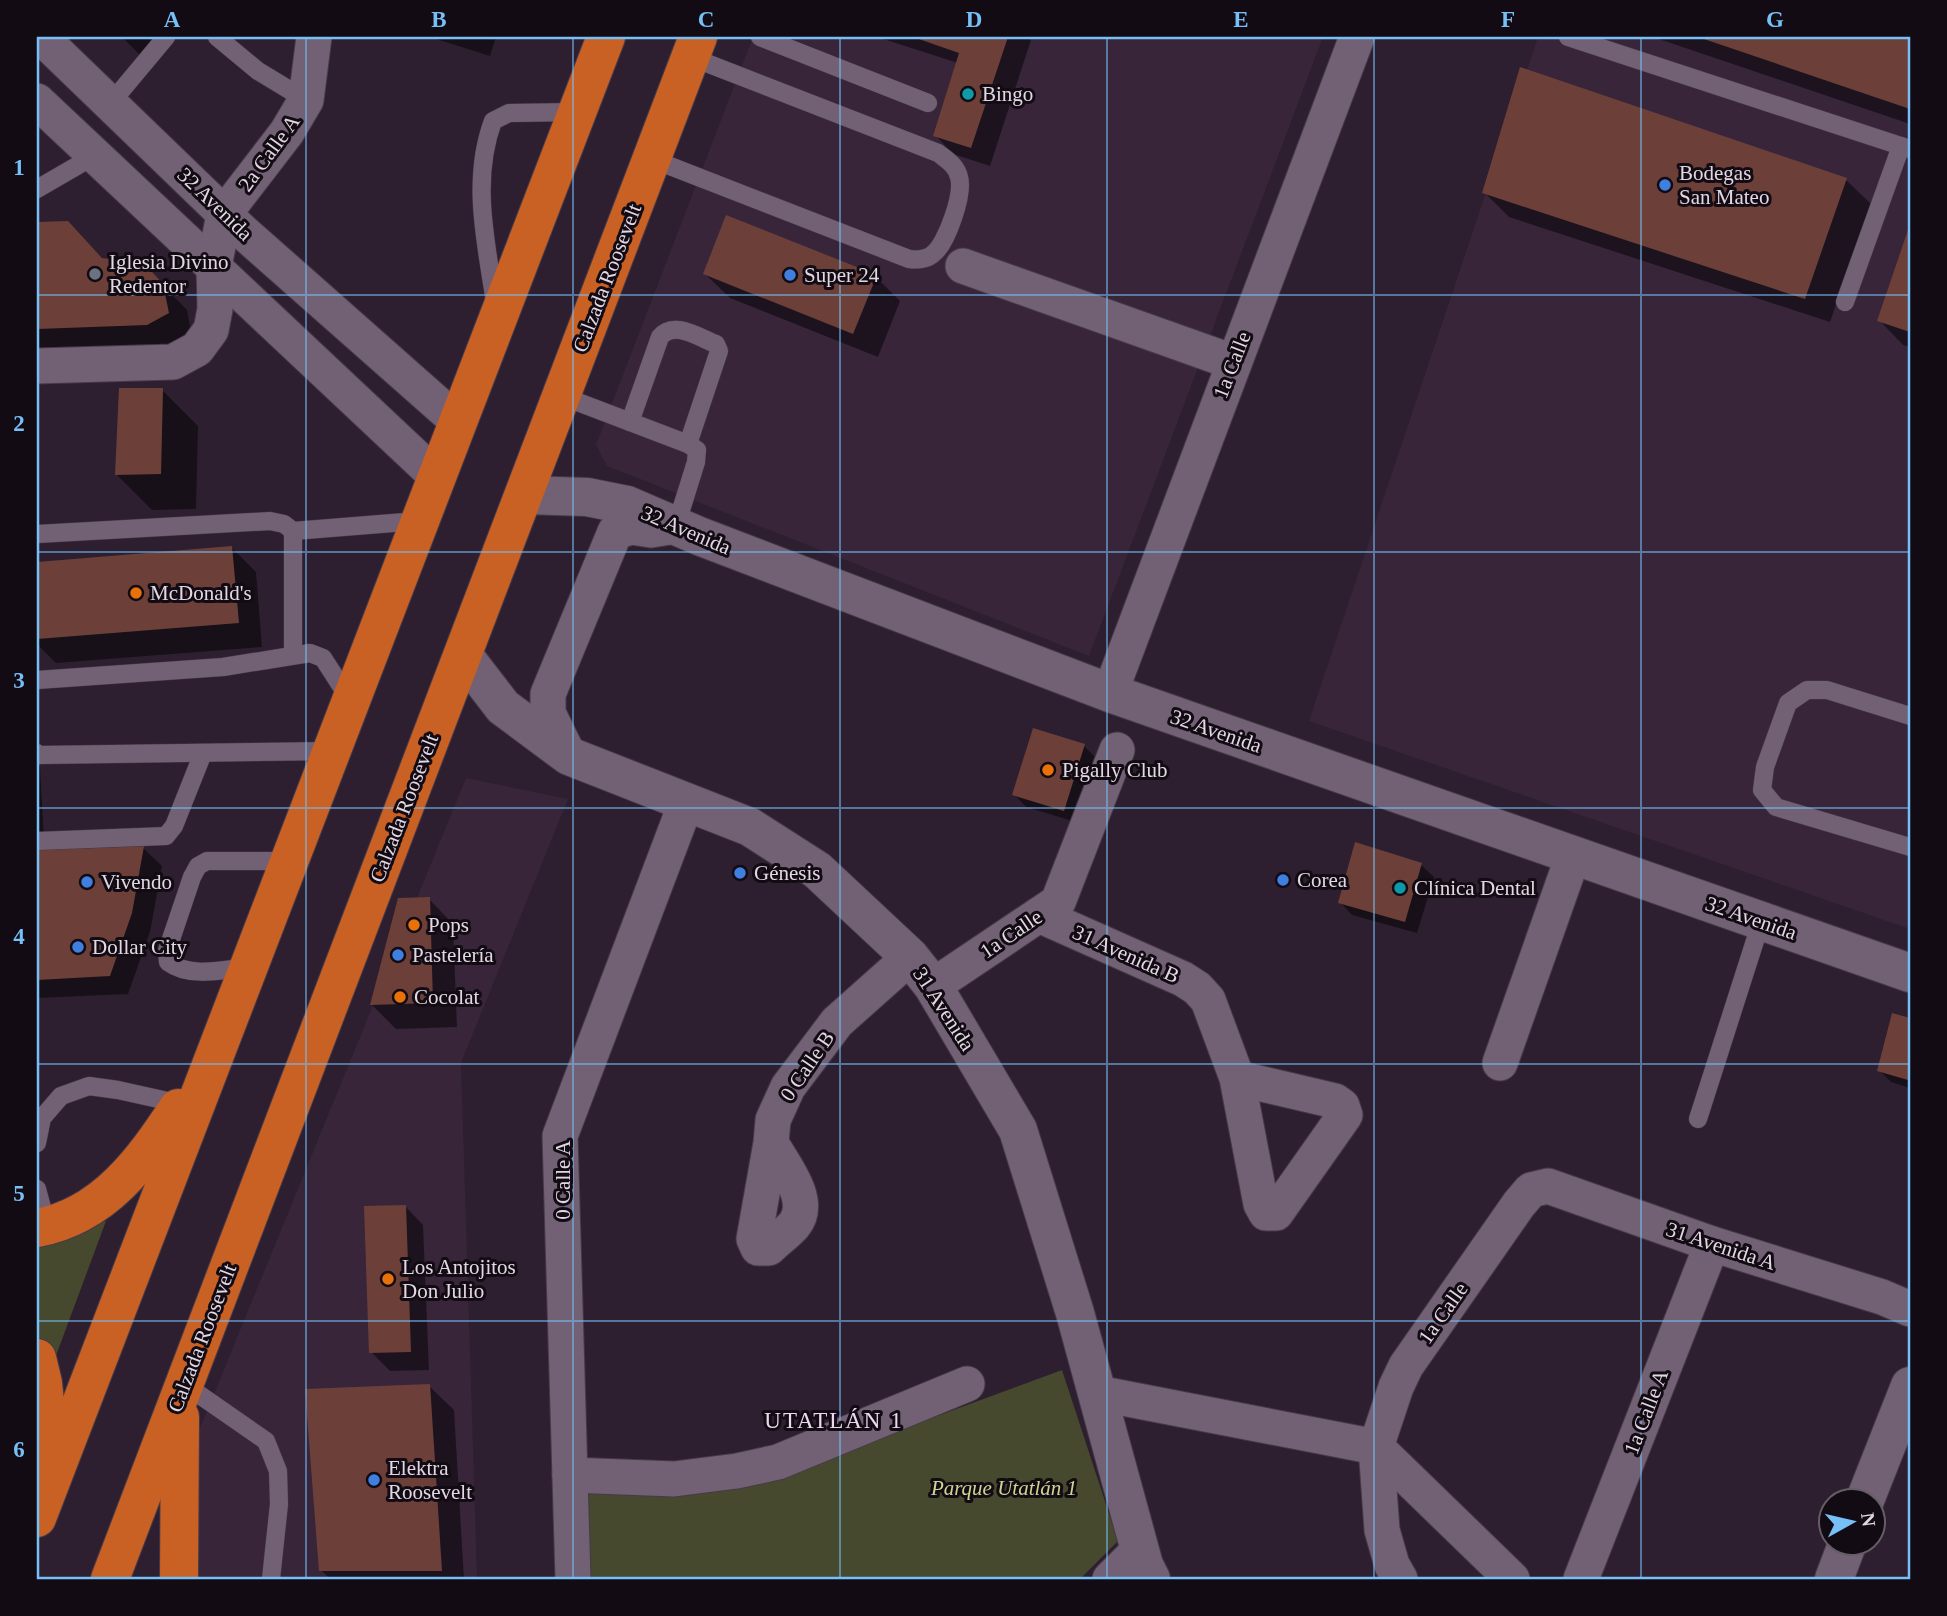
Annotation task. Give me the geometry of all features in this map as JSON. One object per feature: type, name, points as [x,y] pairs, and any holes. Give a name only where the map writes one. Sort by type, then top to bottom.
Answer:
[{"type":"highway","points":[[37,1518],[577,112],[598,39]]},
{"type":"highway","name":"Calzada Roosevelt","points":[[110,1579],[695,47]]},
{"type":"highway","points":[[42,1227],[76,1216],[110,1192],[141,1161],[181,1104],[219,1041]]},
{"type":"highway","points":[[37,1358],[43,1383],[52,1477]]},
{"type":"highway","points":[[179,1579],[182,1390]]},
{"type":"street","name":"32 Avenida","points":[[41,37],[224,214],[457,421]]},
{"type":"street","name":"2a Calle A","points":[[37,366],[173,362],[198,349],[211,331],[215,309],[214,267],[224,214],[287,132],[306,100],[314,37]]},
{"type":"street","name":"1a Calle","points":[[1110,693],[1357,37]]},
{"type":"street","points":[[37,101],[436,476]]},
{"type":"street","points":[[963,266],[1233,362]]},
{"type":"street","name":"32 Avenida","points":[[524,495],[587,496],[627,505],[1110,693],[1910,973]]},
{"type":"street","points":[[569,756],[548,713],[548,694],[615,532],[631,527],[651,530],[676,526]]},
{"type":"street","name":"31 Avenida","points":[[463,655],[503,707],[569,756],[750,827],[817,870],[910,957],[933,986],[1018,1130],[1075,1313],[1146,1564]]},
{"type":"street","name":"1a Calle","points":[[933,986],[1058,902],[1116,750]]},
{"type":"street","name":"0 Calle A","points":[[573,1579],[560,1136],[686,803]]},
{"type":"street","points":[[1500,1063],[1573,856]]},
{"type":"street","name":"31 Avenida B","points":[[1039,915],[1197,988],[1208,1000],[1237,1078]]},
{"type":"street","name":"0 Calle B","points":[[758,1248],[769,1248],[795,1224],[802,1209],[799,1194],[771,1143],[773,1120],[798,1072],[837,1021],[910,957]]},
{"type":"street","name":"31 Avenida A","points":[[1531,1190],[1548,1186],[1712,1244],[1882,1297],[1910,1309]]},
{"type":"street","name":"1a Calle","points":[[1376,1447],[1406,1366],[1531,1190]]},
{"type":"street","name":"1a Calle A","points":[[1581,1579],[1712,1244]]},
{"type":"street","points":[[570,1475],[674,1479],[737,1471],[778,1462],[967,1384]]},
{"type":"street","points":[[1871,1486],[1910,1386]]},
{"type":"street","points":[[1097,1393],[1376,1447],[1512,1579]]},
{"type":"street","points":[[1376,1447],[1382,1530],[1392,1565],[1400,1579]]},
{"type":"street","points":[[1834,1579],[1843,1556]]},
{"type":"street","points":[[1110,1579],[1146,1564]]},
{"type":"lane","points":[[110,104],[166,37]]},
{"type":"lane","points":[[217,37],[258,71],[306,100]]},
{"type":"lane","points":[[760,37],[799,44],[928,103]]},
{"type":"lane","points":[[1568,37],[1906,148],[1845,302]]},
{"type":"lane","points":[[652,159],[909,258],[919,260],[933,255],[943,242],[960,197],[960,178],[953,164],[938,153],[695,47]]},
{"type":"lane","points":[[498,316],[480,209],[486,139],[493,121],[509,113],[577,112]]},
{"type":"lane","points":[[37,189],[94,156]]},
{"type":"lane","points":[[630,422],[660,337],[673,327],[716,344],[719,351],[718,362],[688,443]]},
{"type":"lane","points":[[562,396],[688,443],[697,450],[696,463],[676,526]]},
{"type":"lane","points":[[37,534],[270,521],[284,524],[293,531],[418,521]]},
{"type":"lane","points":[[293,531],[293,654]]},
{"type":"lane","points":[[37,680],[223,667],[310,653],[323,657],[350,701]]},
{"type":"lane","points":[[1910,716],[1827,690],[1807,690],[1788,703],[1765,767],[1762,790],[1776,807],[1910,847]]},
{"type":"lane","points":[[37,753],[330,751]]},
{"type":"lane","points":[[37,841],[166,836],[174,826],[203,753]]},
{"type":"lane","points":[[247,967],[202,972],[178,969],[168,962],[167,951],[192,877],[198,866],[207,861],[289,861]]},
{"type":"lane","points":[[1698,1119],[1761,922]]},
{"type":"lane","points":[[37,1143],[42,1118],[61,1096],[89,1086],[181,1104]]},
{"type":"lane","points":[[37,1189],[42,1227]]},
{"type":"lane","points":[[182,1390],[266,1441],[278,1471],[279,1504],[271,1579]]},
{"type":"shaded area","points":[[753,37],[1323,37],[1089,656],[607,466],[596,445]]},
{"type":"shaded area","points":[[1538,37],[1910,37],[1910,929],[1309,721]]},
{"type":"shaded area","points":[[466,778],[568,799],[461,1063],[477,1579],[159,1579],[160,1526]]},
{"type":"green space","points":[[106,1221],[51,1369],[37,1335],[37,1236]]},
{"type":"green space","name":"Parque Utatlán 1","points":[[1062,1370],[1118,1541],[1080,1579],[581,1579],[580,1467],[842,1451]]},
{"type":"building","name":"Bingo","points":[[913,37],[1008,37],[971,148],[933,136],[959,53]]},
{"type":"building","points":[[1698,37],[1910,37],[1910,109]]},
{"type":"building","name":"Bodegas San Mateo","points":[[1520,67],[1847,178],[1805,299],[1482,193]]},
{"type":"building","name":"Super 24","points":[[726,215],[877,275],[853,334],[703,274]]},
{"type":"building","name":"Iglesia Divino Redentor","points":[[68,221],[102,258],[145,264],[163,284],[169,313],[147,325],[37,329],[37,222]]},
{"type":"building","points":[[1910,224],[1910,332],[1877,321]]},
{"type":"building","points":[[119,388],[163,388],[161,474],[115,475]]},
{"type":"building","name":"McDonald's","points":[[232,546],[239,623],[37,639],[37,562]]},
{"type":"building","name":"Pigally Club","points":[[1033,728],[1085,744],[1064,811],[1012,795]]},
{"type":"building","points":[[1355,842],[1422,863],[1405,922],[1338,903]]},
{"type":"building","points":[[144,846],[132,913],[110,976],[37,980],[37,850]]},
{"type":"building","points":[[430,897],[433,1003],[370,1005],[398,898]]},
{"type":"building","points":[[1892,1013],[1910,1018],[1908,1080],[1877,1071]]},
{"type":"building","name":"Los Antojitos Don Julio","points":[[406,1205],[411,1352],[369,1353],[364,1206]]},
{"type":"building","name":"Elektra Roosevelt","points":[[430,1384],[442,1571],[319,1571],[305,1389]]},
{"type":"place","name":"Bingo","points":[[968,94]]},
{"type":"place","name":"Bodegas San Mateo","points":[[1665,185]]},
{"type":"place","name":"Iglesia Divino Redentor","points":[[95,274]]},
{"type":"place","name":"Super 24","points":[[790,275]]},
{"type":"place","name":"McDonald's","points":[[136,593]]},
{"type":"place","name":"Pigally Club","points":[[1048,770]]},
{"type":"place","name":"Génesis","points":[[740,873]]},
{"type":"place","name":"Corea","points":[[1283,880]]},
{"type":"place","name":"Vivendo","points":[[87,882]]},
{"type":"place","name":"Clínica Dental","points":[[1400,888]]},
{"type":"place","name":"Pops","points":[[414,925]]},
{"type":"place","name":"Dollar City","points":[[78,947]]},
{"type":"place","name":"Pastelería","points":[[398,955]]},
{"type":"place","name":"Cocolat","points":[[400,997]]},
{"type":"place","name":"Los Antojitos Don Julio","points":[[388,1279]]},
{"type":"place","name":"Elektra Roosevelt","points":[[374,1480]]},
{"type":"district","name":"UTATLÁN 1","points":[[834,1420]]}]
